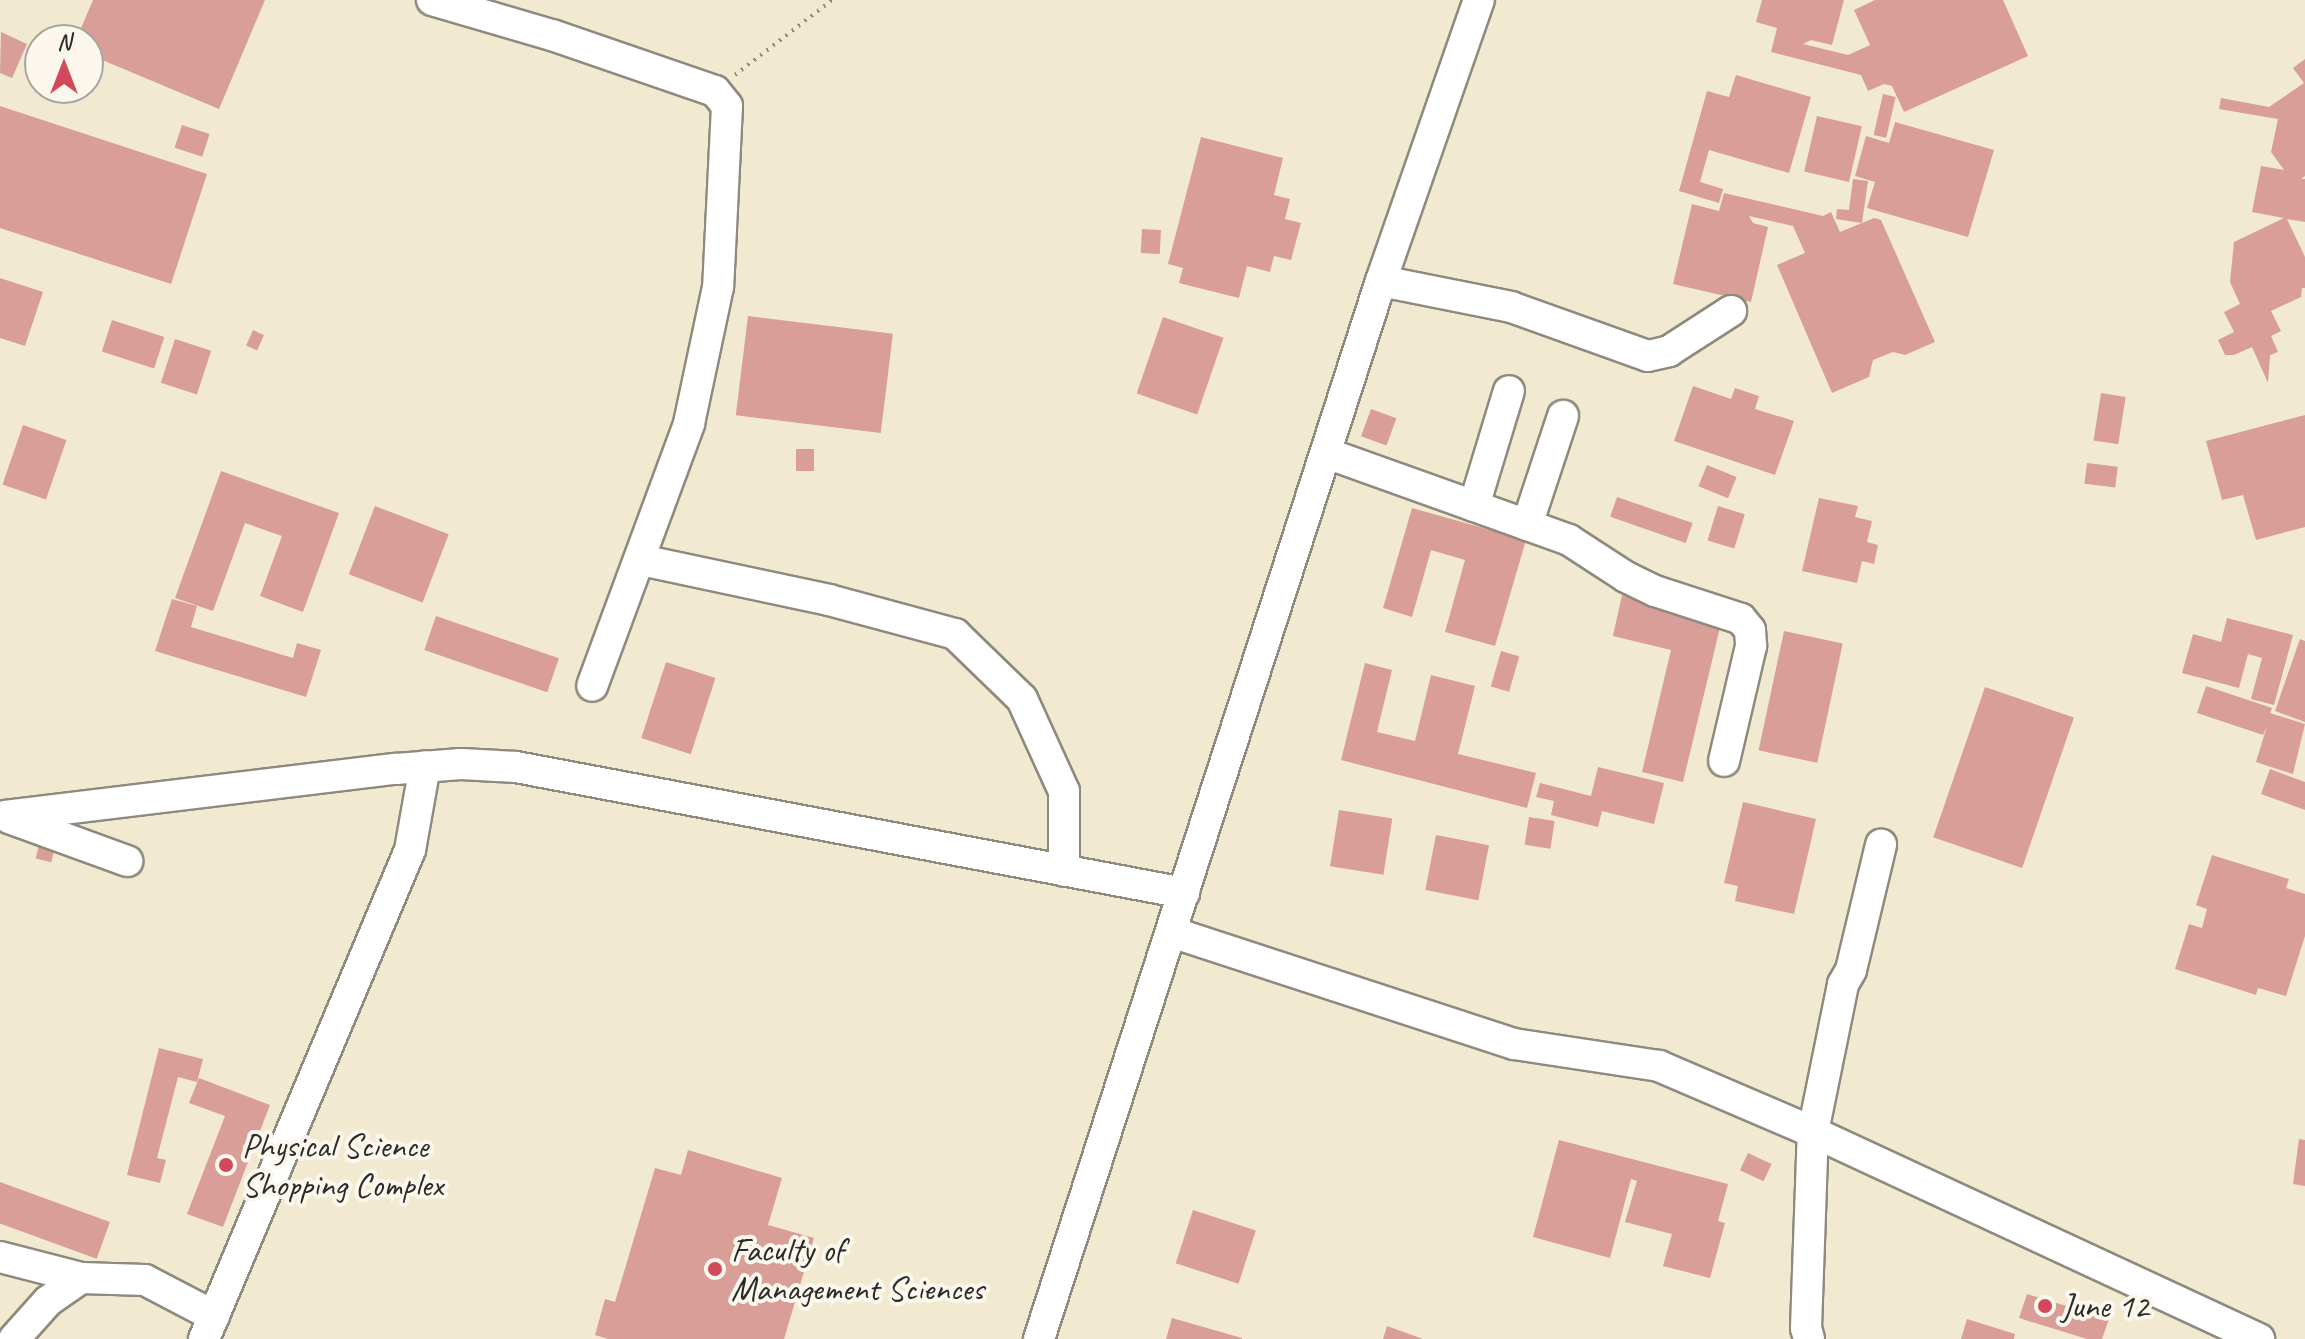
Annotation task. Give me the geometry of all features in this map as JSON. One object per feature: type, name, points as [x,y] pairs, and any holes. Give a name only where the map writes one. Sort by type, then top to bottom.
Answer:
[{"type":"street","points":[[432,0],[552,35],[715,91],[727,106],[718,287],[689,424],[592,686]]},
{"type":"street","points":[[1039,1339],[1381,281],[1479,0]]},
{"type":"street","points":[[1381,281],[1511,307],[1648,356],[1669,351],[1731,311]]},
{"type":"street","points":[[1474,506],[1509,391]]},
{"type":"street","points":[[1527,525],[1563,416]]},
{"type":"street","points":[[1326,453],[1569,540],[1626,577],[1655,591],[1741,619],[1750,630],[1751,646],[1724,761]]},
{"type":"street","points":[[641,560],[829,600],[955,634],[1022,699],[1064,791],[1064,871]]},
{"type":"street","points":[[2,815],[425,766],[516,767],[1184,893]]},
{"type":"street","points":[[0,1257],[81,1278],[145,1280],[209,1327],[410,850],[425,766]]},
{"type":"street","points":[[2,815],[127,861]]},
{"type":"street","points":[[1809,1339],[1806,1328],[1813,1132],[1843,984],[1851,970],[1881,845]]},
{"type":"street","points":[[1171,932],[1514,1044],[1659,1066],[1813,1132],[2259,1339]]},
{"type":"street","points":[[14,1339],[48,1301],[81,1278]]},
{"type":"path","points":[[715,91],[832,0]]},
{"type":"building","points":[[93,0],[265,0],[219,109],[104,61],[104,24],[83,24]]},
{"type":"building","points":[[1762,0],[1844,0],[1832,45],[1811,40],[1803,44],[1848,55],[1870,45],[1854,10],[1875,0],[2003,0],[2028,56],[1904,112],[1892,86],[1884,84],[1868,91],[1861,75],[1771,52],[1777,28],[1756,22]]},
{"type":"building","points":[[1,32],[24,43],[24,51],[12,78],[0,73]]},
{"type":"building","points":[[2305,59],[2305,176],[2301,179],[2305,179],[2305,222],[2287,219],[2305,257],[2305,288],[2302,288],[2301,297],[2271,311],[2281,331],[2271,336],[2278,352],[2270,355],[2268,383],[2252,347],[2234,355],[2225,355],[2218,340],[2234,332],[2224,312],[2240,304],[2230,282],[2234,242],[2284,218],[2252,212],[2261,166],[2284,170],[2271,152],[2278,119],[2219,109],[2221,98],[2269,107],[2304,83],[2293,68]]},
{"type":"building","points":[[1736,75],[1811,97],[1789,173],[1709,150],[1700,182],[1723,189],[1719,203],[1679,191],[1707,91],[1729,97]]},
{"type":"building","points":[[1883,94],[1896,97],[1886,138],[1874,135]]},
{"type":"building","points":[[0,106],[207,174],[171,284],[0,228]]},
{"type":"building","points":[[1817,116],[1862,126],[1849,182],[1804,172]]},
{"type":"building","points":[[1895,122],[1994,150],[1968,237],[1867,208],[1875,182],[1855,176],[1866,136],[1889,143]]},
{"type":"building","points":[[182,125],[210,134],[202,157],[175,148]]},
{"type":"building","points":[[1201,137],[1283,158],[1274,195],[1290,199],[1285,219],[1301,223],[1291,260],[1274,256],[1270,272],[1247,266],[1239,298],[1179,283],[1183,268],[1168,264]]},
{"type":"building","points":[[1853,179],[1868,181],[1862,223],[1836,219],[1837,209],[1849,210]]},
{"type":"building","points":[[1724,193],[1823,216],[1831,212],[1840,232],[1874,218],[1881,220],[1935,342],[1905,355],[1893,352],[1873,360],[1869,377],[1832,393],[1777,265],[1805,253],[1793,226],[1749,216],[1753,223],[1768,227],[1751,302],[1673,284],[1692,204],[1719,211]]},
{"type":"building","points":[[1142,229],[1161,230],[1160,254],[1141,253]]},
{"type":"building","points":[[0,278],[43,292],[25,346],[0,338]]},
{"type":"building","points":[[748,316],[893,334],[881,433],[736,415]]},
{"type":"building","points":[[1163,317],[1224,338],[1197,414],[1137,394]]},
{"type":"building","points":[[112,320],[164,337],[154,368],[102,351]]},
{"type":"building","points":[[253,330],[264,335],[257,350],[246,346]]},
{"type":"building","points":[[175,339],[211,351],[197,394],[161,383]]},
{"type":"building","points":[[1693,386],[1731,399],[1735,388],[1759,396],[1755,409],[1794,421],[1775,475],[1674,441]]},
{"type":"building","points":[[2101,393],[2126,397],[2118,444],[2093,440]]},
{"type":"building","points":[[1371,409],[1396,418],[1386,445],[1361,436]]},
{"type":"building","points":[[2305,415],[2305,527],[2256,540],[2243,495],[2222,500],[2206,441]]},
{"type":"building","points":[[23,425],[66,440],[46,500],[2,485]]},
{"type":"building","points":[[796,449],[814,449],[814,471],[796,471]]},
{"type":"building","points":[[2087,463],[2118,467],[2115,488],[2084,484]]},
{"type":"building","points":[[1707,465],[1737,477],[1728,498],[1698,486]]},
{"type":"building","points":[[221,471],[339,513],[303,612],[260,596],[282,536],[245,523],[213,611],[175,598]]},
{"type":"building","points":[[1617,497],[1693,523],[1686,543],[1610,517]]},
{"type":"building","points":[[1819,498],[1858,506],[1855,517],[1872,521],[1867,542],[1878,545],[1874,564],[1862,561],[1857,583],[1802,571]]},
{"type":"building","points":[[375,506],[449,534],[423,602],[349,574]]},
{"type":"building","points":[[1718,506],[1745,514],[1734,549],[1707,540]]},
{"type":"building","points":[[1412,508],[1526,540],[1495,646],[1445,632],[1465,560],[1431,550],[1412,617],[1383,608]]},
{"type":"building","points":[[1622,595],[1722,619],[1683,782],[1642,772],[1671,650],[1613,636]]},
{"type":"building","points":[[172,599],[197,606],[191,627],[293,658],[297,643],[321,650],[306,697],[155,651]]},
{"type":"building","points":[[436,616],[559,658],[547,692],[424,650]]},
{"type":"building","points":[[2227,618],[2293,635],[2274,705],[2251,699],[2262,658],[2248,654],[2239,688],[2182,673],[2193,634],[2221,642]]},
{"type":"building","points":[[1784,631],[1843,643],[1817,763],[1759,750]]},
{"type":"building","points":[[2300,639],[2305,641],[2305,722],[2275,711]]},
{"type":"building","points":[[1501,651],[1519,656],[1509,692],[1491,687]]},
{"type":"building","points":[[666,662],[715,678],[691,754],[641,738]]},
{"type":"building","points":[[1365,663],[1392,670],[1377,732],[1415,741],[1431,675],[1475,686],[1458,754],[1536,773],[1527,808],[1341,760]]},
{"type":"building","points":[[2206,686],[2272,708],[2270,713],[2305,724],[2293,774],[2256,762],[2267,726],[2263,735],[2197,713]]},
{"type":"building","points":[[1985,687],[2074,718],[2022,868],[1933,837]]},
{"type":"building","points":[[1598,767],[1664,783],[1654,824],[1602,811],[1598,827],[1551,815],[1554,801],[1536,797],[1540,783],[1591,796]]},
{"type":"building","points":[[2270,769],[2305,782],[2305,810],[2261,794]]},
{"type":"building","points":[[1743,802],[1816,819],[1794,914],[1735,901],[1738,886],[1724,883]]},
{"type":"building","points":[[1339,810],[1392,818],[1383,875],[1330,866]]},
{"type":"building","points":[[1529,817],[1555,821],[1550,849],[1525,845]]},
{"type":"building","points":[[1436,835],[1489,845],[1478,900],[1425,890]]},
{"type":"building","points":[[40,841],[56,845],[51,862],[36,858]]},
{"type":"building","points":[[2212,855],[2289,879],[2286,888],[2305,894],[2305,936],[2286,996],[2258,988],[2256,995],[2175,969],[2189,924],[2202,928],[2207,909],[2196,905]]},
{"type":"building","points":[[159,1048],[203,1059],[197,1082],[178,1077],[157,1158],[166,1160],[160,1183],[127,1175]]},
{"type":"building","name":"Physical Science Shopping Complex","points":[[199,1078],[270,1105],[223,1227],[187,1214],[225,1116],[189,1103]]},
{"type":"building","points":[[2299,1139],[2305,1140],[2305,1186],[2293,1184]]},
{"type":"building","points":[[1559,1140],[1728,1184],[1718,1221],[1725,1223],[1710,1278],[1663,1266],[1672,1234],[1625,1222],[1637,1181],[1631,1179],[1610,1258],[1533,1237]]},
{"type":"building","name":"Faculty of Management Sciences","points":[[688,1150],[782,1178],[768,1225],[814,1238],[784,1339],[608,1339],[595,1335],[605,1299],[615,1302],[655,1168],[681,1175]]},
{"type":"building","points":[[1748,1153],[1772,1164],[1764,1181],[1740,1170]]},
{"type":"building","points":[[0,1182],[110,1222],[97,1259],[0,1224]]},
{"type":"building","points":[[1193,1210],[1256,1230],[1238,1284],[1176,1263]]},
{"type":"building","name":"June 12","points":[[2027,1294],[2109,1319],[2102,1339],[2087,1339],[2019,1318]]},
{"type":"building","points":[[1172,1318],[1242,1338],[1242,1339],[1166,1339]]},
{"type":"building","points":[[1967,1319],[2015,1334],[2014,1339],[1961,1339]]},
{"type":"building","points":[[1387,1326],[1423,1339],[1383,1339]]},
{"type":"place","name":"Physical Science Shopping Complex","points":[[226,1165]]},
{"type":"place","name":"Faculty of Management Sciences","points":[[715,1269]]},
{"type":"place","name":"June 12","points":[[2045,1306]]}]
